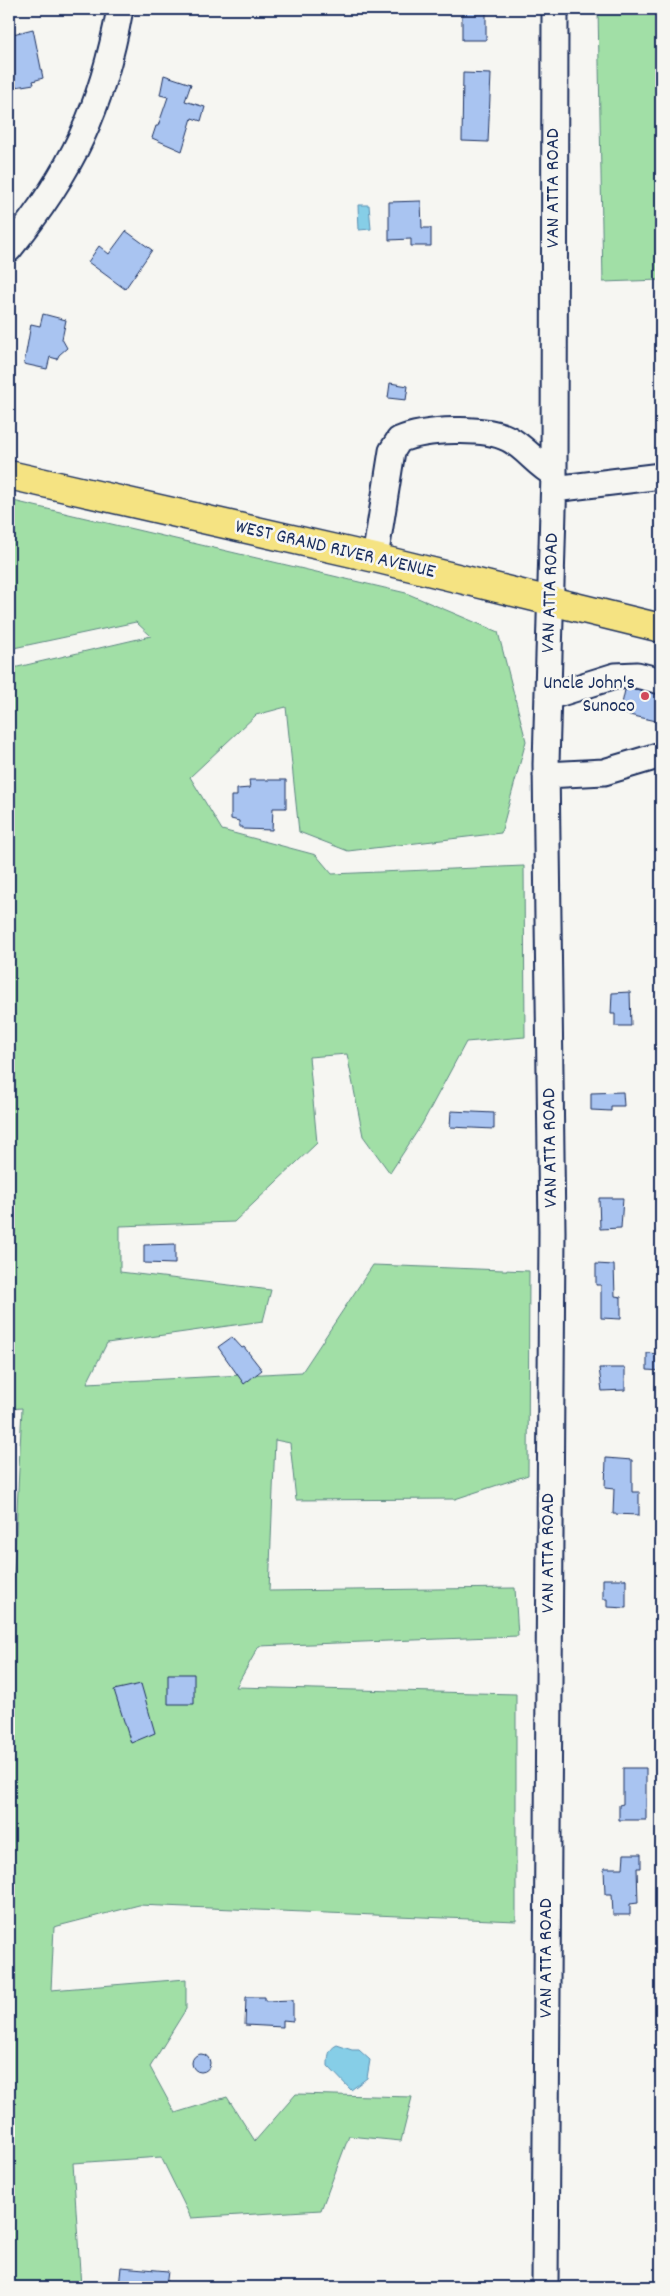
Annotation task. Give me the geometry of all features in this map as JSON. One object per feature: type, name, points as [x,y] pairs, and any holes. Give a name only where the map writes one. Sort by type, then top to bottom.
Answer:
[{"type":"main road","name":"WEST GRAND RIVER AVENUE","points":[[9,475],[375,558],[661,628]]},
{"type":"street","points":[[9,249],[55,188],[88,123],[108,68],[120,9]]},
{"type":"street","name":"VAN ATTA ROAD","points":[[545,2287],[552,1240],[546,774],[554,482],[555,9]]},
{"type":"street","points":[[375,558],[392,451],[399,440],[435,433],[491,432],[510,439],[542,467],[554,482],[661,476]]},
{"type":"street","points":[[548,697],[615,676],[637,675],[661,681]]},
{"type":"street","points":[[546,774],[604,772],[661,755]]},
{"type":"green space","points":[[598,9],[661,9],[661,280],[603,282]]},
{"type":"green space","points":[[9,500],[406,593],[498,632],[526,741],[501,833],[348,851],[299,832],[286,707],[256,715],[190,777],[222,830],[316,855],[332,874],[524,866],[525,1037],[466,1042],[422,1124],[390,1173],[363,1136],[347,1054],[309,1057],[317,1143],[234,1222],[120,1226],[120,1272],[271,1290],[263,1321],[107,1343],[87,1383],[302,1372],[373,1265],[529,1271],[528,1475],[455,1499],[296,1500],[290,1443],[275,1440],[269,1591],[515,1588],[518,1636],[259,1646],[236,1687],[516,1694],[516,1921],[139,1905],[54,1927],[51,1990],[186,1979],[186,2009],[150,2067],[175,2113],[227,2097],[255,2141],[296,2094],[412,2097],[401,2141],[349,2136],[321,2210],[191,2218],[161,2157],[73,2163],[81,2287],[9,2287],[9,1673],[22,1408],[9,1409],[9,669],[151,636],[136,622],[9,649]]},
{"type":"water","points":[[358,205],[369,205],[371,229],[359,230]]},
{"type":"water","points":[[337,2045],[352,2050],[359,2050],[370,2060],[367,2078],[351,2090],[328,2066],[330,2051]]},
{"type":"building","points":[[462,9],[486,9],[486,40],[462,40]]},
{"type":"building","points":[[33,29],[43,78],[33,81],[34,84],[9,88],[9,35]]},
{"type":"building","points":[[463,73],[491,74],[488,142],[462,141]]},
{"type":"building","points":[[164,75],[191,84],[185,101],[205,107],[201,121],[192,118],[182,151],[152,138],[168,97],[160,95]]},
{"type":"building","points":[[421,201],[422,228],[431,228],[431,246],[411,246],[411,239],[389,240],[389,202]]},
{"type":"building","points":[[126,231],[152,250],[125,289],[88,262],[99,246],[109,254]]},
{"type":"building","points":[[43,314],[66,320],[62,339],[67,348],[57,359],[50,357],[47,369],[24,364],[31,324],[40,326]]},
{"type":"building","points":[[390,383],[408,386],[406,400],[388,398]]},
{"type":"building","points":[[636,689],[661,695],[661,722],[620,713],[625,690]]},
{"type":"building","points":[[249,780],[286,780],[286,808],[273,808],[272,830],[243,829],[243,827],[239,827],[239,821],[231,819],[231,796],[237,796],[237,789],[250,788]]},
{"type":"building","points":[[630,992],[631,1026],[615,1026],[615,1014],[611,1014],[612,993]]},
{"type":"building","points":[[623,1092],[624,1106],[611,1106],[611,1111],[591,1110],[591,1093]]},
{"type":"building","points":[[451,1111],[494,1113],[494,1129],[450,1127]]},
{"type":"building","points":[[599,1198],[623,1198],[621,1228],[600,1229]]},
{"type":"building","points":[[175,1244],[175,1264],[144,1263],[144,1245]]},
{"type":"building","points":[[596,1264],[614,1265],[615,1296],[621,1297],[621,1319],[601,1318],[601,1285],[596,1285]]},
{"type":"building","points":[[232,1337],[242,1348],[244,1347],[262,1370],[244,1384],[218,1347]]},
{"type":"building","points":[[647,1353],[661,1354],[661,1371],[647,1370]]},
{"type":"building","points":[[599,1368],[625,1368],[625,1390],[602,1391]]},
{"type":"building","points":[[606,1458],[632,1460],[632,1492],[639,1492],[639,1515],[613,1514],[614,1489],[605,1488]]},
{"type":"building","points":[[603,1579],[626,1579],[626,1608],[607,1607],[607,1599],[603,1599]]},
{"type":"building","points":[[168,1674],[194,1674],[194,1704],[168,1704]]},
{"type":"building","points":[[141,1684],[155,1733],[131,1743],[114,1690]]},
{"type":"building","points":[[623,1768],[646,1768],[646,1820],[619,1820],[619,1805],[623,1804]]},
{"type":"building","points":[[624,1854],[641,1854],[641,1868],[637,1868],[638,1903],[630,1904],[630,1915],[613,1915],[612,1894],[605,1894],[604,1868],[623,1868]]},
{"type":"building","points":[[246,1997],[265,1997],[265,2001],[293,2000],[293,2021],[283,2020],[283,2027],[245,2025]]},
{"type":"building","points":[[201,2054],[207,2057],[210,2063],[207,2069],[201,2072],[195,2069],[192,2063],[195,2057]]},
{"type":"building","points":[[121,2267],[168,2271],[166,2287],[119,2287]]},
{"type":"place","name":"Uncle John's Sunoco","points":[[645,696]]}]
